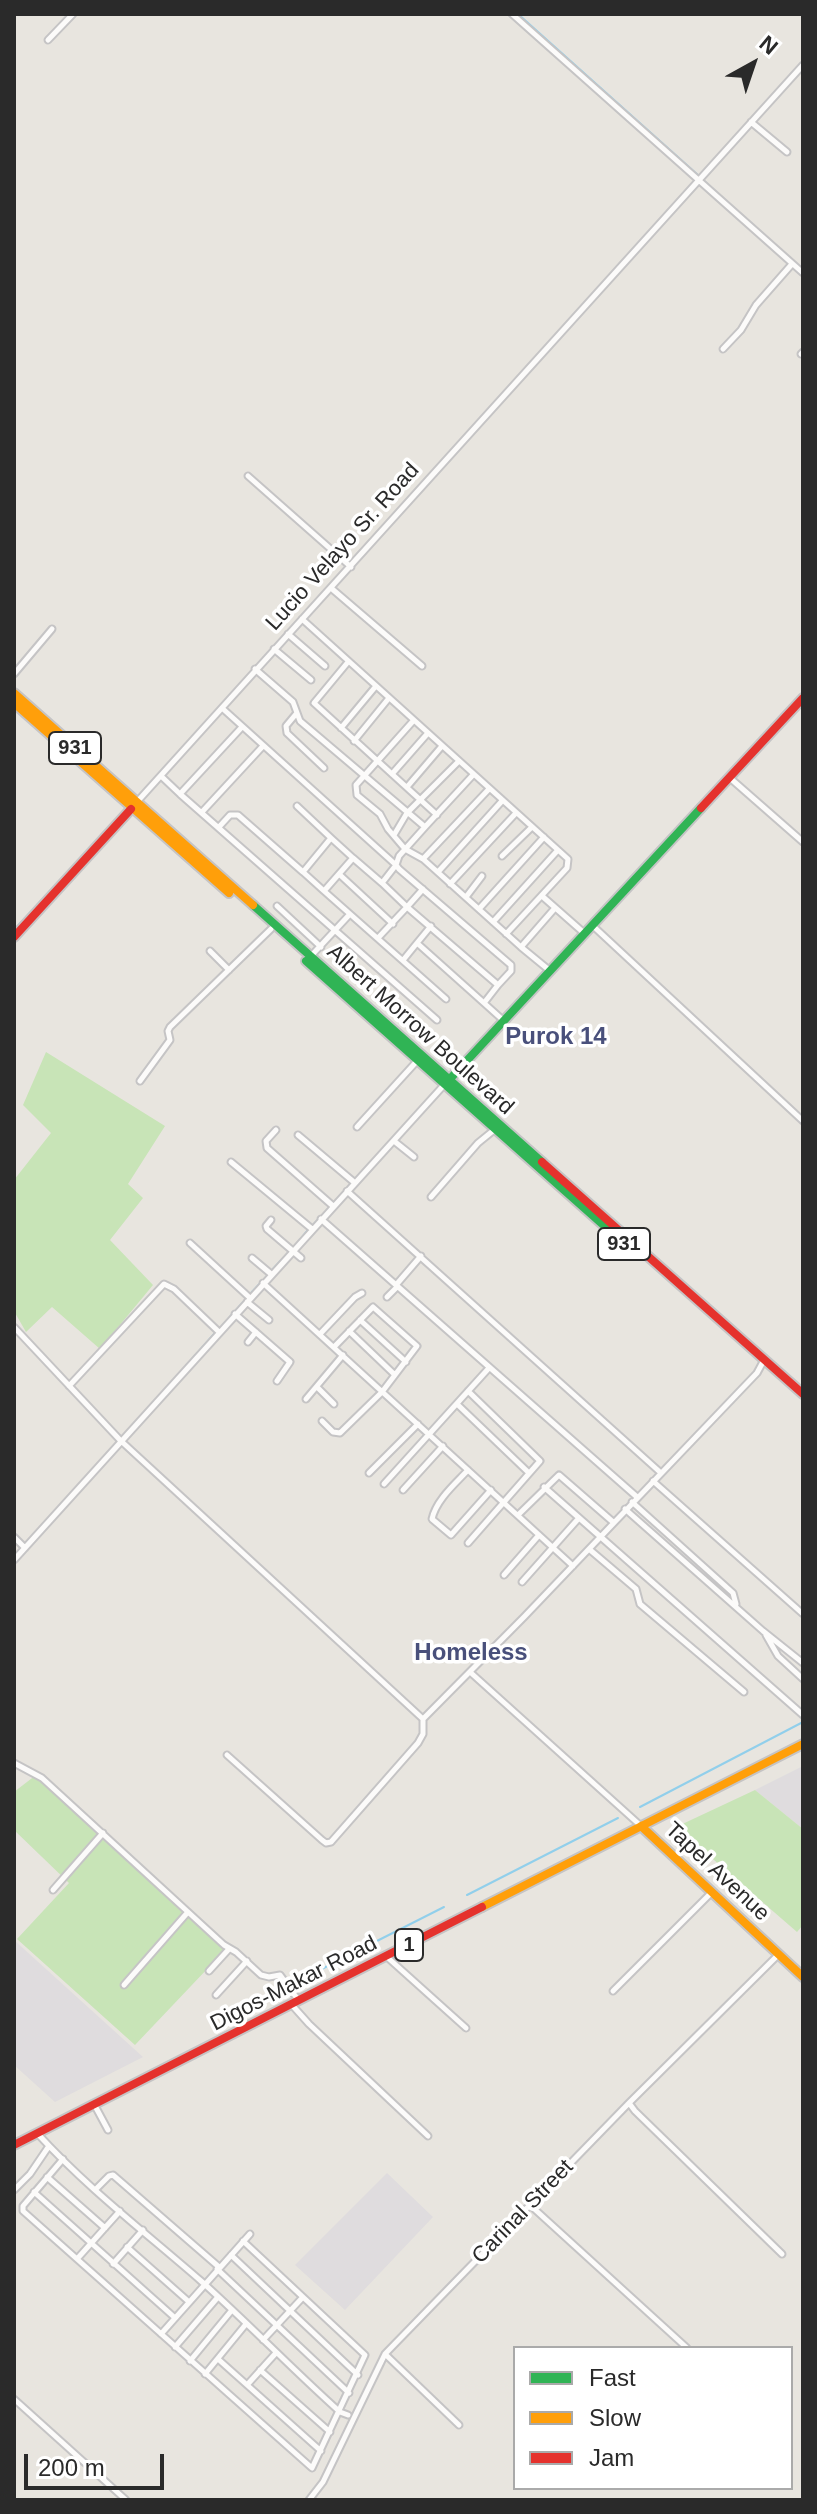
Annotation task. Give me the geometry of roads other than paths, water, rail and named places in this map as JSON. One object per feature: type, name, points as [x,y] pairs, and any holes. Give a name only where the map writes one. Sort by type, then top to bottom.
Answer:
[{"type":"main road","name":"Albert Morrow Boulevard","points":[[14,693],[133,806],[417,1061],[446,1083],[494,1130],[803,1394]]},
{"type":"main road","points":[[446,1083],[803,698]]},
{"type":"main road","name":"Albert Morrow Boulevard","points":[[14,703],[310,957],[446,1083],[762,1362],[803,1402]]},
{"type":"main road","name":"Lucio Velayo Sr. Road","points":[[14,937],[133,806]]},
{"type":"main road","name":"Digos-Makar Road","points":[[14,2145],[803,1744]]},
{"type":"main road","name":"Tapel Avenue","points":[[641,1826],[803,1977]]},
{"type":"street","points":[[48,40],[73,14]]},
{"type":"street","points":[[512,14],[803,273]]},
{"type":"street","name":"Lucio Velayo Sr. Road","points":[[133,806],[803,65]]},
{"type":"street","points":[[751,122],[787,152]]},
{"type":"street","points":[[723,349],[792,264]]},
{"type":"street","points":[[248,476],[351,567]]},
{"type":"street","points":[[331,588],[422,666]]},
{"type":"street","points":[[302,619],[568,859],[569,864],[506,934]]},
{"type":"street","points":[[14,674],[52,629]]},
{"type":"street","points":[[288,634],[325,666]]},
{"type":"street","points":[[274,649],[311,680]]},
{"type":"street","points":[[348,662],[314,702],[437,815]]},
{"type":"street","points":[[255,669],[293,702],[300,721],[425,827]]},
{"type":"street","points":[[341,728],[376,686]]},
{"type":"street","points":[[354,741],[389,698]]},
{"type":"street","points":[[222,708],[511,965],[511,971],[484,1003]]},
{"type":"street","points":[[296,714],[286,726],[287,733],[324,768]]},
{"type":"street","points":[[414,720],[356,785],[355,792],[380,814],[405,849],[423,859],[549,970]]},
{"type":"street","points":[[180,794],[242,727]]},
{"type":"street","points":[[392,774],[428,733]]},
{"type":"street","points":[[202,812],[263,746]]},
{"type":"street","points":[[407,787],[442,746]]},
{"type":"street","points":[[394,836],[407,813],[459,761]]},
{"type":"street","points":[[382,883],[396,865],[397,858],[473,775]]},
{"type":"street","points":[[161,776],[437,1020]]},
{"type":"street","points":[[730,778],[803,842]]},
{"type":"street","points":[[423,859],[489,789]]},
{"type":"street","points":[[438,872],[502,801]]},
{"type":"street","points":[[297,806],[498,985]]},
{"type":"street","points":[[450,884],[516,813]]},
{"type":"street","points":[[219,827],[230,815],[238,815],[446,999]]},
{"type":"street","points":[[502,856],[532,827]]},
{"type":"street","points":[[479,909],[544,837]]},
{"type":"street","points":[[303,872],[331,838]]},
{"type":"street","points":[[493,922],[558,850]]},
{"type":"street","points":[[324,891],[353,858]]},
{"type":"street","points":[[339,874],[393,924]]},
{"type":"street","points":[[466,897],[482,876]]},
{"type":"street","points":[[378,938],[423,889]]},
{"type":"street","points":[[542,896],[584,933]]},
{"type":"street","points":[[277,906],[321,947]]},
{"type":"street","points":[[521,947],[555,908]]},
{"type":"street","points":[[310,957],[350,914]]},
{"type":"street","points":[[592,925],[803,1121]]},
{"type":"street","points":[[404,959],[431,926]]},
{"type":"street","points":[[140,1081],[170,1040],[170,1027],[271,929]]},
{"type":"street","points":[[417,943],[504,1021]]},
{"type":"street","points":[[210,951],[229,970]]},
{"type":"street","points":[[357,1127],[417,1061]]},
{"type":"street","points":[[14,1560],[446,1083]]},
{"type":"street","points":[[276,1130],[266,1141],[267,1148],[333,1206]]},
{"type":"street","points":[[431,1197],[478,1143],[494,1130]]},
{"type":"street","points":[[298,1135],[355,1183]]},
{"type":"street","points":[[394,1141],[414,1157]]},
{"type":"street","points":[[231,1162],[312,1229]]},
{"type":"street","points":[[347,1191],[661,1473]]},
{"type":"street","points":[[321,1219],[634,1499],[730,1590],[736,1604]]},
{"type":"street","points":[[271,1220],[267,1229],[301,1258]]},
{"type":"street","points":[[190,1243],[269,1320]]},
{"type":"street","points":[[387,1297],[421,1256]]},
{"type":"street","points":[[252,1258],[271,1274]]},
{"type":"street","points":[[263,1283],[573,1566]]},
{"type":"street","points":[[69,1386],[164,1284],[174,1289],[219,1332]]},
{"type":"street","points":[[320,1334],[362,1293]]},
{"type":"street","points":[[322,1421],[333,1432],[340,1433],[382,1392],[417,1345],[376,1308],[371,1307],[335,1346]]},
{"type":"street","points":[[235,1314],[290,1362],[277,1381]]},
{"type":"street","points":[[359,1319],[406,1362]]},
{"type":"street","points":[[14,1327],[120,1440],[423,1719]]},
{"type":"street","points":[[349,1331],[395,1375]]},
{"type":"street","points":[[248,1342],[256,1332]]},
{"type":"street","points":[[306,1399],[343,1355]]},
{"type":"street","points":[[227,1755],[329,1843],[418,1743],[423,1734],[423,1719],[757,1373],[762,1362]]},
{"type":"street","points":[[384,1484],[489,1368]]},
{"type":"street","points":[[317,1387],[334,1404]]},
{"type":"street","points":[[468,1391],[540,1459],[468,1543]]},
{"type":"street","points":[[457,1404],[529,1473]]},
{"type":"street","points":[[369,1473],[418,1424]]},
{"type":"street","points":[[403,1490],[443,1446]]},
{"type":"street","points":[[468,1470],[434,1512],[432,1519],[435,1523],[451,1535],[491,1490]]},
{"type":"street","points":[[518,1515],[555,1476],[562,1476],[613,1522]]},
{"type":"street","points":[[653,1481],[803,1614]]},
{"type":"street","points":[[544,1487],[803,1715]]},
{"type":"street","points":[[625,1509],[803,1663]]},
{"type":"street","points":[[522,1582],[579,1518]]},
{"type":"street","points":[[504,1575],[539,1535]]},
{"type":"street","points":[[14,1537],[25,1548]]},
{"type":"street","points":[[589,1549],[636,1589],[640,1604],[744,1692]]},
{"type":"street","points":[[763,1631],[778,1656],[803,1679]]},
{"type":"street","points":[[778,1656],[784,1647]]},
{"type":"street","points":[[470,1672],[641,1826]]},
{"type":"street","points":[[14,1763],[42,1778],[229,1949],[266,1977],[280,1975],[309,2024],[428,2136]]},
{"type":"street","points":[[53,1890],[103,1833]]},
{"type":"street","points":[[613,1991],[713,1891]]},
{"type":"street","points":[[124,1985],[188,1912]]},
{"type":"street","points":[[209,1971],[229,1949]]},
{"type":"street","name":"Carinal Street","points":[[309,2500],[323,2482],[385,2354],[779,1954]]},
{"type":"street","points":[[387,1957],[466,2028]]},
{"type":"street","points":[[216,1995],[247,1961]]},
{"type":"street","points":[[629,2103],[782,2254]]},
{"type":"street","points":[[94,2104],[108,2130]]},
{"type":"street","points":[[37,2133],[204,2284],[275,2354],[340,2412],[348,2415]]},
{"type":"street","points":[[14,2190],[30,2174],[49,2146]]},
{"type":"street","points":[[63,2159],[22,2209],[311,2468],[365,2355],[243,2241]]},
{"type":"street","points":[[96,2189],[113,2175],[218,2268],[349,2393]]},
{"type":"street","points":[[47,2177],[105,2228]]},
{"type":"street","points":[[34,2192],[174,2317]]},
{"type":"street","points":[[530,2205],[685,2346]]},
{"type":"street","points":[[77,2259],[120,2211]]},
{"type":"street","points":[[113,2264],[143,2230]]},
{"type":"street","points":[[161,2334],[250,2234]]},
{"type":"street","points":[[127,2247],[188,2301]]},
{"type":"street","points":[[231,2255],[358,2375]]},
{"type":"street","points":[[175,2347],[218,2297]]},
{"type":"street","points":[[263,2340],[303,2297]]},
{"type":"street","points":[[190,2361],[232,2310]]},
{"type":"street","points":[[205,2374],[246,2324]]},
{"type":"street","points":[[344,2335],[351,2328]]},
{"type":"street","points":[[247,2385],[275,2354]]},
{"type":"street","points":[[385,2354],[459,2425]]},
{"type":"street","points":[[218,2359],[321,2451]]},
{"type":"street","points":[[260,2370],[330,2432]]},
{"type":"street","points":[[14,2399],[126,2500]]},
{"type":"waterway","points":[[518,14],[699,176]]},
{"type":"waterway","points":[[703,180],[771,241]]},
{"type":"waterway","points":[[682,195],[695,181]]},
{"type":"waterway","points":[[138,797],[174,757]]},
{"type":"waterway","points":[[14,930],[127,808]]},
{"type":"waterway","points":[[313,1225],[330,1207]]},
{"type":"waterway","points":[[294,1247],[308,1230]]},
{"type":"waterway","points":[[272,1270],[289,1252]]},
{"type":"waterway","points":[[251,1293],[268,1275]]},
{"type":"waterway","points":[[222,1326],[246,1299]]},
{"type":"waterway","points":[[163,1392],[215,1333]]},
{"type":"waterway","points":[[640,1807],[803,1722]]},
{"type":"waterway","points":[[467,1895],[618,1818]]},
{"type":"waterway","points":[[294,1983],[444,1907]]},
{"type":"district","name":"Purok 14","points":[[556,1037]]},
{"type":"district","name":"Homeless","points":[[471,1653]]}]
